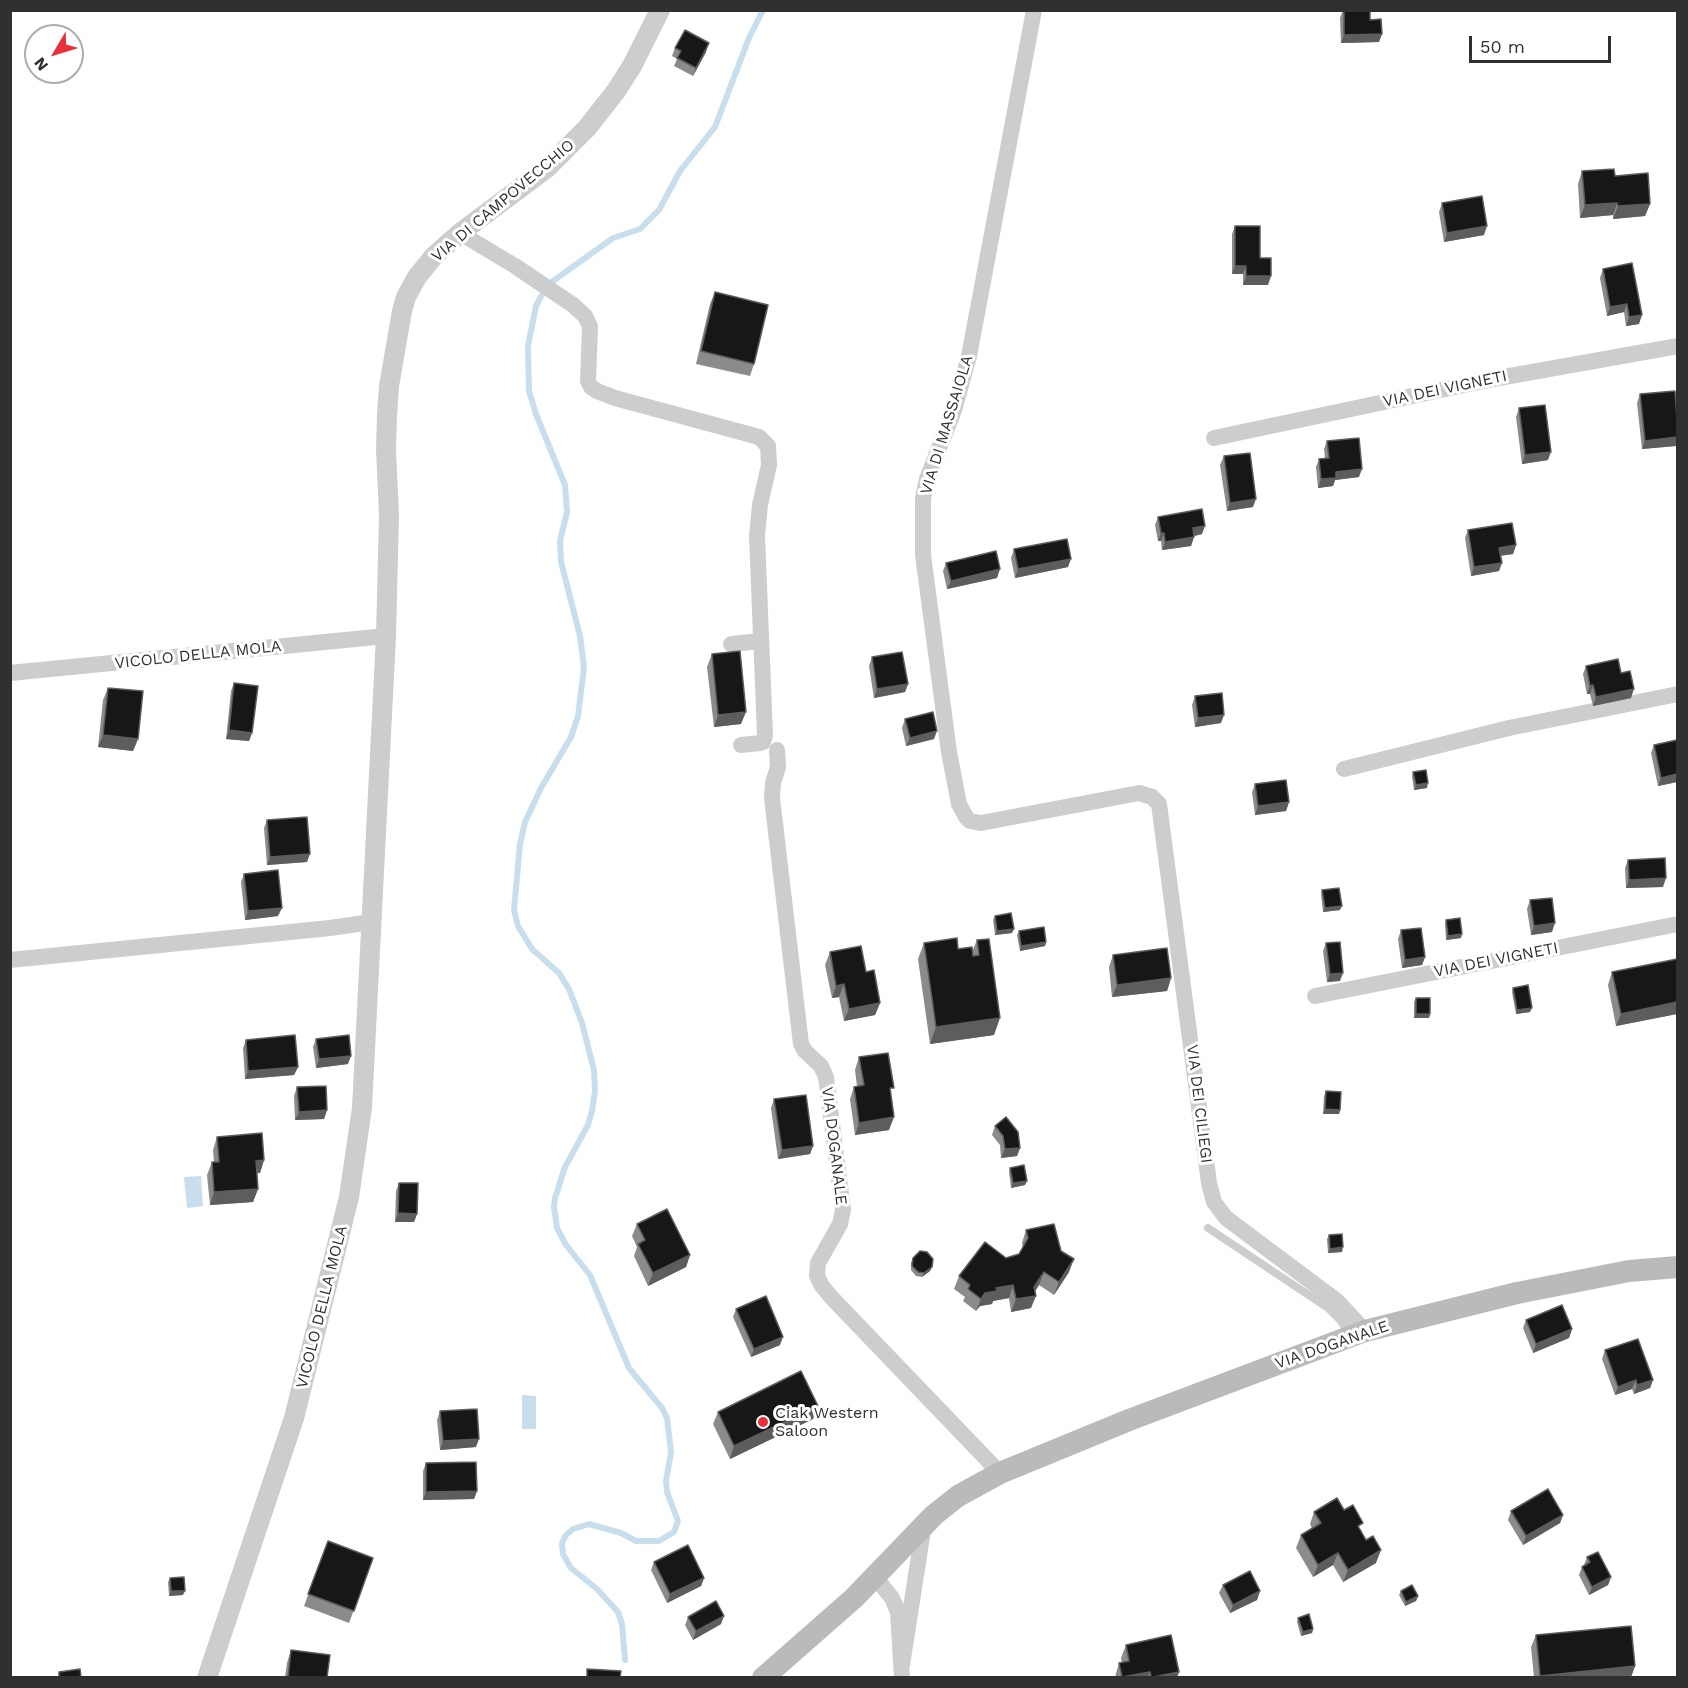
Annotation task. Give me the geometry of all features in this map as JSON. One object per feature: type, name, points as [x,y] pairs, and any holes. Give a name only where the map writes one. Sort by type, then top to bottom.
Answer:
[{"type":"main road","name":"VIA DOGANALE","points":[[763,1677],[845,1607],[924,1524],[952,1500],[1000,1473],[1169,1405],[1358,1335],[1517,1293],[1629,1271],[1677,1267]]},
{"type":"street","name":"VIA DI CAMPOVECCHIO","points":[[389,515],[386,450],[388,400],[402,311],[412,286],[427,263],[460,232],[536,177],[579,137],[625,77],[660,10]]},
{"type":"street","name":"VIA DI MASSAIOLA","points":[[1034,10],[969,356],[954,410],[930,472],[923,498],[923,555],[950,758],[960,809],[970,820],[976,822],[993,822],[1139,793],[1155,799],[1160,807]]},
{"type":"street","points":[[460,232],[515,266],[573,305],[585,316],[590,326],[588,381],[591,387],[615,398],[759,437],[768,446],[770,465],[760,505],[757,536],[764,738],[760,743],[741,745]]},
{"type":"street","name":"VIA DEI VIGNETI","points":[[1214,438],[1493,379],[1677,346]]},
{"type":"street","name":"VICOLO DELLA MOLA","points":[[207,1677],[294,1418],[349,1197],[362,1108],[386,636],[389,515]]},
{"type":"street","name":"VICOLO DELLA MOLA","points":[[10,673],[386,636]]},
{"type":"street","points":[[731,644],[761,641]]},
{"type":"street","points":[[1344,769],[1509,728],[1677,694]]},
{"type":"street","name":"VIA DOGANALE","points":[[777,750],[778,767],[773,783],[772,798],[801,1044],[821,1066],[826,1077],[843,1210],[840,1224],[818,1263],[817,1276],[832,1298],[1000,1473]]},
{"type":"street","name":"VIA DEI CILIEGI","points":[[1160,807],[1209,1183],[1214,1202],[1226,1218],[1337,1301],[1358,1335]]},
{"type":"street","points":[[10,960],[372,922]]},
{"type":"street","name":"VIA DEI VIGNETI","points":[[1315,996],[1677,924]]},
{"type":"street","points":[[902,1671],[924,1524]]},
{"type":"street","points":[[875,1577],[892,1598],[898,1612],[902,1671]]},
{"type":"lane","points":[[1208,1228],[1328,1308],[1358,1335]]},
{"type":"water","points":[[201,1176],[203,1206],[187,1208],[184,1177]]},
{"type":"water","points":[[522,1395],[536,1396],[536,1429],[522,1429]]},
{"type":"building","points":[[1344,10],[1370,10],[1370,20],[1381,19],[1382,34],[1344,35]]},
{"type":"building","points":[[685,30],[709,43],[696,68],[677,58],[681,51],[675,48]]},
{"type":"building","points":[[1614,169],[1615,176],[1648,173],[1650,204],[1585,205],[1582,171]]},
{"type":"building","points":[[1482,196],[1487,226],[1447,233],[1442,203]]},
{"type":"building","points":[[1235,226],[1260,226],[1260,258],[1271,258],[1271,276],[1246,276],[1246,266],[1235,266]]},
{"type":"building","points":[[1632,263],[1642,315],[1629,317],[1627,304],[1610,307],[1603,269]]},
{"type":"building","points":[[715,292],[768,305],[754,364],[701,351]]},
{"type":"building","points":[[1675,391],[1677,437],[1645,441],[1640,394]]},
{"type":"building","points":[[1545,405],[1551,452],[1525,455],[1519,408]]},
{"type":"building","points":[[1359,438],[1362,469],[1336,472],[1336,478],[1321,479],[1319,459],[1329,458],[1327,441]]},
{"type":"building","points":[[1250,453],[1256,499],[1230,503],[1224,456]]},
{"type":"building","points":[[1202,509],[1205,526],[1193,528],[1194,537],[1165,542],[1158,517]]},
{"type":"building","points":[[1512,523],[1516,545],[1499,548],[1502,563],[1474,567],[1468,530]]},
{"type":"building","points":[[1067,539],[1071,559],[1018,569],[1014,549]]},
{"type":"building","points":[[996,551],[1000,569],[951,581],[946,563]]},
{"type":"building","points":[[740,651],[746,712],[718,715],[712,654]]},
{"type":"building","points":[[902,652],[908,684],[877,689],[872,657]]},
{"type":"building","points":[[1618,659],[1621,673],[1630,671],[1634,689],[1596,697],[1593,685],[1590,686],[1586,666]]},
{"type":"building","points":[[234,683],[258,686],[252,733],[229,730]]},
{"type":"building","points":[[108,688],[143,691],[138,739],[103,735]]},
{"type":"building","points":[[1222,693],[1224,715],[1198,718],[1195,696]]},
{"type":"building","points":[[933,712],[937,731],[910,738],[905,719]]},
{"type":"building","points":[[1677,740],[1677,774],[1661,778],[1654,745]]},
{"type":"building","points":[[1426,770],[1428,783],[1416,785],[1413,772]]},
{"type":"building","points":[[1286,780],[1289,802],[1258,806],[1255,784]]},
{"type":"building","points":[[307,817],[310,854],[270,857],[267,820]]},
{"type":"building","points":[[1665,858],[1666,878],[1629,880],[1628,860]]},
{"type":"building","points":[[278,870],[282,908],[248,911],[244,874]]},
{"type":"building","points":[[1339,888],[1342,906],[1325,908],[1322,890]]},
{"type":"building","points":[[1552,898],[1555,923],[1534,926],[1530,900]]},
{"type":"building","points":[[1011,913],[1014,929],[997,931],[995,916]]},
{"type":"building","points":[[1460,918],[1462,934],[1448,936],[1446,920]]},
{"type":"building","points":[[1044,927],[1046,942],[1021,946],[1019,931]]},
{"type":"building","points":[[1421,928],[1425,957],[1405,960],[1401,930]]},
{"type":"building","points":[[957,938],[958,949],[972,947],[973,956],[979,955],[977,940],[989,939],[1000,1018],[936,1027],[924,943]]},
{"type":"building","points":[[1340,942],[1343,973],[1330,974],[1326,943]]},
{"type":"building","points":[[861,946],[866,972],[874,970],[880,1003],[849,1009],[844,984],[836,986],[830,952]]},
{"type":"building","points":[[1167,948],[1171,978],[1117,985],[1113,955]]},
{"type":"building","points":[[1677,959],[1677,1002],[1621,1014],[1612,972]]},
{"type":"building","points":[[1528,985],[1532,1008],[1517,1010],[1513,988]]},
{"type":"building","points":[[1416,998],[1430,998],[1430,1014],[1416,1014]]},
{"type":"building","points":[[295,1035],[298,1067],[248,1071],[246,1040]]},
{"type":"building","points":[[349,1035],[351,1056],[319,1059],[316,1039]]},
{"type":"building","points":[[888,1053],[894,1088],[890,1088],[894,1117],[859,1123],[854,1087],[864,1085],[859,1057]]},
{"type":"building","points":[[326,1086],[327,1110],[299,1112],[297,1087]]},
{"type":"building","points":[[1326,1091],[1341,1092],[1340,1110],[1325,1109]]},
{"type":"building","points":[[806,1095],[813,1146],[782,1150],[774,1099]]},
{"type":"building","points":[[1006,1117],[1018,1132],[1020,1148],[1005,1149],[1003,1136],[995,1126]]},
{"type":"building","points":[[262,1133],[264,1160],[256,1161],[258,1189],[214,1192],[212,1162],[219,1162],[217,1137]]},
{"type":"building","points":[[1024,1165],[1027,1181],[1013,1183],[1010,1168]]},
{"type":"building","points":[[399,1183],[418,1183],[417,1214],[398,1213]]},
{"type":"building","points":[[667,1209],[690,1255],[653,1273],[638,1244],[645,1240],[637,1224]]},
{"type":"building","points":[[1054,1224],[1061,1251],[1074,1259],[1059,1282],[1044,1272],[1034,1287],[1036,1296],[1016,1299],[1013,1285],[996,1288],[997,1291],[985,1293],[981,1299],[968,1289],[970,1285],[959,1276],[985,1242],[1006,1258],[1019,1254],[1028,1238],[1026,1230]]},
{"type":"building","points":[[1342,1234],[1343,1247],[1330,1249],[1329,1235]]},
{"type":"building","points":[[920,1251],[927,1252],[933,1259],[932,1267],[924,1273],[918,1272],[912,1266],[913,1258]]},
{"type":"building","points":[[766,1296],[783,1337],[754,1349],[736,1309]]},
{"type":"building","points":[[1562,1305],[1572,1329],[1536,1344],[1526,1320]]},
{"type":"building","points":[[1638,1339],[1653,1380],[1637,1385],[1636,1380],[1618,1387],[1605,1350]]},
{"type":"building","name":"Ciak Western Saloon","points":[[801,1371],[818,1406],[734,1446],[718,1412]]},
{"type":"building","points":[[477,1409],[479,1439],[443,1441],[440,1411]]},
{"type":"building","points":[[476,1462],[477,1491],[426,1492],[426,1463]]},
{"type":"building","points":[[1548,1489],[1563,1515],[1526,1536],[1511,1511]]},
{"type":"building","points":[[1337,1498],[1344,1510],[1353,1505],[1363,1523],[1358,1526],[1366,1540],[1373,1536],[1381,1550],[1348,1570],[1338,1553],[1318,1565],[1301,1535],[1321,1523],[1314,1512]]},
{"type":"building","points":[[328,1541],[373,1558],[354,1611],[308,1594]]},
{"type":"building","points":[[688,1545],[704,1578],[670,1594],[654,1562]]},
{"type":"building","points":[[1598,1552],[1611,1577],[1592,1587],[1582,1567],[1590,1562],[1587,1557]]},
{"type":"building","points":[[1250,1571],[1260,1591],[1233,1605],[1223,1585]]},
{"type":"building","points":[[184,1577],[185,1591],[171,1591],[170,1578]]},
{"type":"building","points":[[1412,1585],[1418,1596],[1406,1602],[1401,1591]]},
{"type":"building","points":[[716,1601],[724,1616],[696,1631],[688,1617]]},
{"type":"building","points":[[1309,1614],[1313,1629],[1303,1632],[1298,1618]]},
{"type":"building","points":[[1631,1626],[1635,1666],[1540,1676],[1536,1635]]},
{"type":"building","points":[[1171,1635],[1179,1672],[1153,1677],[1150,1672],[1122,1677],[1119,1663],[1129,1661],[1126,1645]]},
{"type":"building","points":[[291,1650],[330,1655],[327,1677],[288,1677]]},
{"type":"building","points":[[80,1669],[81,1677],[59,1677],[59,1672]]},
{"type":"building","points":[[587,1669],[621,1671],[620,1677],[587,1677]]},
{"type":"waterway","points":[[625,1660],[622,1624],[618,1612],[597,1589],[571,1568],[563,1554],[562,1543],[573,1529],[589,1524],[621,1533],[636,1541],[659,1541],[674,1532],[678,1521],[667,1492],[666,1481],[671,1452],[667,1418],[662,1408],[629,1368],[590,1275],[566,1245],[557,1228],[555,1198],[565,1167],[588,1125],[595,1091],[594,1070],[582,1023],[569,989],[559,973],[532,949],[518,926],[514,910],[520,844],[525,822],[541,788],[571,737],[578,716],[584,667],[580,636],[561,562],[560,541],[567,512],[565,485],[529,391],[528,346],[536,306],[544,291],[553,281],[613,238],[640,229],[659,210],[680,171],[715,127],[749,38],[763,10]]},
{"type":"place","name":"Ciak Western Saloon","points":[[763,1422]]}]
